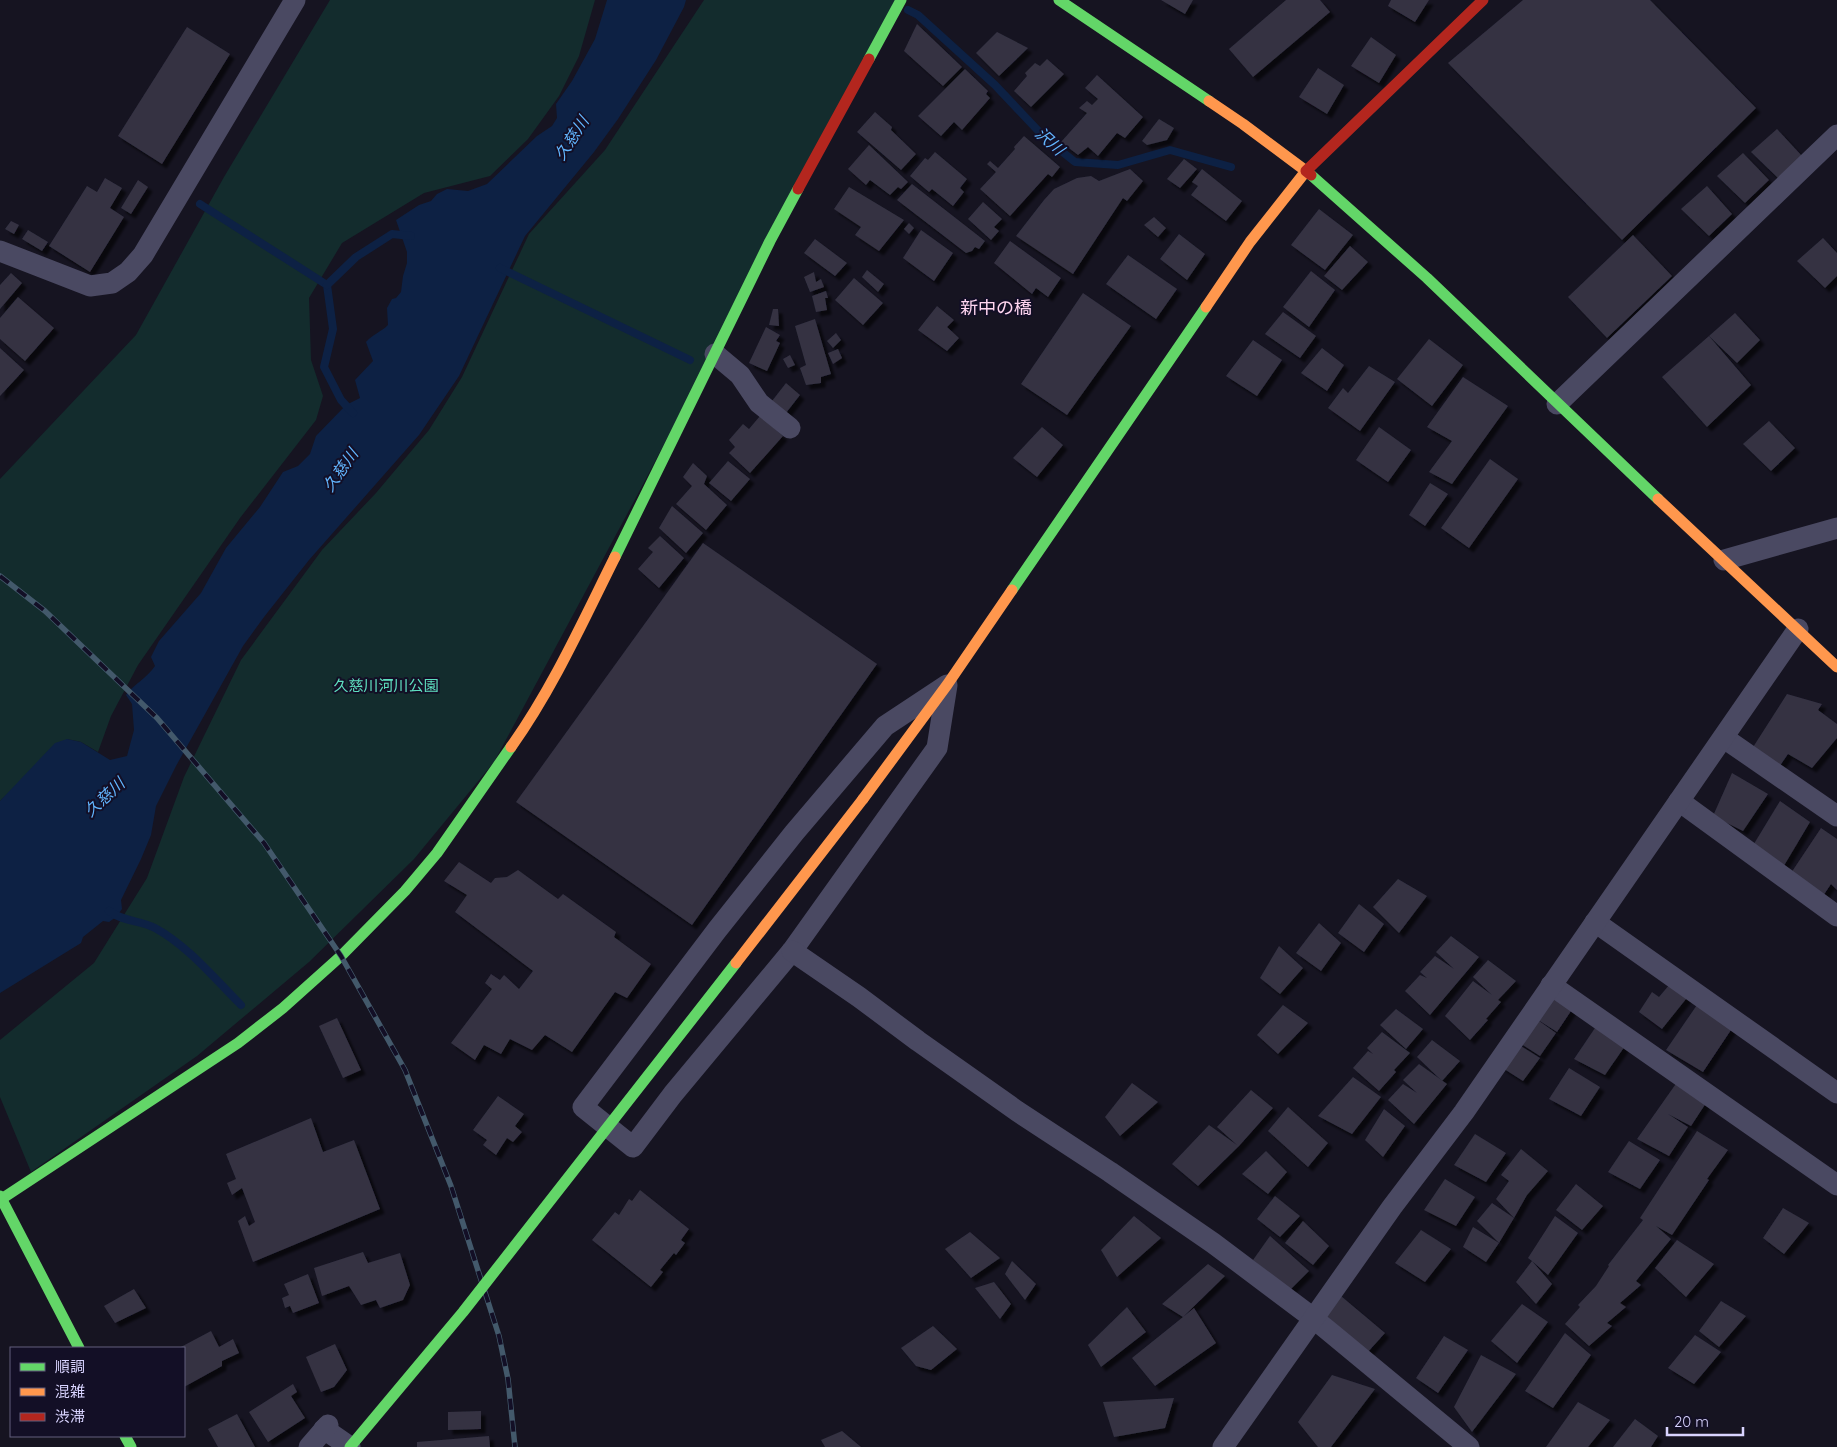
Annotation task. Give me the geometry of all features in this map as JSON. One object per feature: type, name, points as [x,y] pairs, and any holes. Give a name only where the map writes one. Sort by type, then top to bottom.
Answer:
[{"type":"street","points":[[0,252],[90,286],[112,283],[128,272],[143,255],[295,0]]},
{"type":"street","points":[[78,1347],[0,1199],[238,1043],[283,1008],[341,956],[406,891],[441,848],[533,716],[573,641],[770,241],[901,0]]},
{"type":"street","points":[[1059,0],[1243,124],[1306,171],[1427,278],[1557,404],[1837,667]]},
{"type":"street","points":[[309,1447],[326,1427],[350,1447],[462,1312],[558,1192],[863,799],[947,685],[1250,242],[1306,171],[1483,0]]},
{"type":"street","points":[[1557,404],[1837,135]]},
{"type":"street","points":[[715,354],[740,375],[759,403],[790,428]]},
{"type":"street","points":[[1724,560],[1837,528]]},
{"type":"street","points":[[1223,1447],[1392,1206],[1464,1112],[1798,629]]},
{"type":"street","points":[[947,685],[937,748],[792,951],[673,1094],[632,1147],[582,1107],[776,855],[885,726],[947,685]]},
{"type":"street","points":[[1724,738],[1837,816]]},
{"type":"street","points":[[1680,801],[1837,916]]},
{"type":"street","points":[[1595,922],[1837,1093]]},
{"type":"street","points":[[792,951],[1017,1111],[1213,1243],[1313,1318],[1469,1447]]},
{"type":"street","points":[[1551,985],[1837,1185]]},
{"type":"green space","points":[[330,0],[595,0],[579,56],[559,96],[528,139],[490,176],[424,193],[342,243],[309,298],[311,360],[323,396],[316,420],[240,518],[138,665],[111,716],[98,752],[81,742],[67,739],[0,801],[0,479],[136,335],[224,177]]},
{"type":"green space","name":"久慈川河川公園","points":[[704,0],[898,0],[640,490],[494,762],[414,859],[309,962],[197,1056],[31,1172],[0,1097],[0,1040],[94,963],[147,878],[184,777],[241,660],[322,550],[376,493],[429,430],[462,377],[529,234],[605,150]]},
{"type":"water","name":"久慈川","points":[[607,0],[686,0],[656,60],[618,119],[594,152],[525,236],[459,376],[419,435],[309,560],[243,646],[176,766],[156,806],[151,835],[121,900],[122,909],[116,917],[109,922],[103,921],[83,937],[81,943],[0,993],[0,801],[55,743],[67,739],[81,742],[110,760],[127,756],[134,730],[132,704],[126,695],[155,666],[151,657],[159,641],[201,593],[226,548],[260,507],[283,472],[298,466],[310,454],[316,436],[346,405],[360,398],[355,380],[373,361],[366,342],[388,325],[387,308],[392,299],[396,298],[401,292],[407,263],[407,252],[396,220],[419,205],[431,201],[437,194],[447,189],[468,191],[487,184],[537,136],[552,126],[557,118],[556,104],[572,81],[595,39]]},
{"type":"building","points":[[1161,0],[1193,0],[1185,14]]},
{"type":"building","points":[[1286,0],[1320,0],[1330,12],[1253,77],[1229,49]]},
{"type":"building","points":[[1391,0],[1429,0],[1415,22],[1388,6]]},
{"type":"building","points":[[1523,0],[1650,0],[1756,108],[1622,240],[1448,63]]},
{"type":"building","points":[[917,24],[962,67],[943,86],[904,51]]},
{"type":"building","points":[[187,27],[230,54],[162,164],[118,136]]},
{"type":"building","points":[[997,32],[1028,48],[999,76],[976,53]]},
{"type":"building","points":[[1371,37],[1396,55],[1379,83],[1351,66]]},
{"type":"building","points":[[1047,59],[1064,74],[1031,107],[1014,91],[1027,76],[1025,73],[1035,63],[1040,66]]},
{"type":"building","points":[[1318,68],[1344,85],[1327,114],[1299,97]]},
{"type":"building","points":[[965,69],[988,91],[986,94],[990,98],[962,130],[954,122],[941,136],[918,116]]},
{"type":"building","points":[[1097,75],[1143,117],[1125,138],[1117,133],[1098,156],[1088,147],[1078,155],[1061,142],[1087,113],[1079,108],[1087,101],[1092,105],[1098,99],[1085,88]]},
{"type":"building","points":[[875,112],[892,127],[891,130],[916,154],[901,170],[857,132]]},
{"type":"building","points":[[1159,119],[1174,128],[1167,140],[1147,145],[1142,141]]},
{"type":"building","points":[[1777,129],[1802,156],[1779,179],[1751,152]]},
{"type":"building","points":[[1024,136],[1060,167],[1052,177],[1048,174],[1010,216],[980,189],[996,172],[987,164],[990,161],[998,168]]},
{"type":"building","points":[[869,145],[908,182],[901,189],[898,187],[890,195],[870,180],[866,185],[848,169]]},
{"type":"building","points":[[935,152],[967,179],[960,188],[964,192],[953,206],[932,189],[929,192],[910,176],[925,158],[928,160]]},
{"type":"building","points":[[1743,153],[1769,180],[1745,203],[1717,176]]},
{"type":"building","points":[[1184,159],[1197,169],[1180,188],[1167,179]]},
{"type":"building","points":[[1130,169],[1143,181],[1127,201],[1123,198],[1073,274],[1016,236],[1054,189],[1077,178],[1091,176],[1099,181]]},
{"type":"building","points":[[1202,169],[1242,201],[1226,221],[1191,195],[1198,186],[1192,182]]},
{"type":"building","points":[[105,178],[122,188],[110,208],[124,217],[90,272],[49,246],[87,186],[97,192]]},
{"type":"building","points":[[138,180],[148,187],[131,214],[121,208]]},
{"type":"building","points":[[912,184],[985,241],[979,249],[975,247],[972,251],[966,253],[897,200]]},
{"type":"building","points":[[1707,186],[1732,214],[1709,236],[1681,209]]},
{"type":"building","points":[[849,187],[904,220],[879,251],[855,235],[861,227],[834,209]]},
{"type":"building","points":[[983,202],[1002,219],[994,227],[999,231],[991,240],[968,219]]},
{"type":"building","points":[[1319,209],[1353,235],[1325,270],[1291,245]]},
{"type":"building","points":[[1154,217],[1166,228],[1158,237],[1144,225]]},
{"type":"building","points":[[11,221],[19,225],[14,234],[5,229]]},
{"type":"building","points":[[909,223],[914,228],[909,234],[904,229]]},
{"type":"building","points":[[28,230],[48,242],[42,251],[22,239]]},
{"type":"building","points":[[921,230],[953,253],[934,281],[903,258]]},
{"type":"building","points":[[1179,234],[1205,254],[1187,280],[1160,259]]},
{"type":"building","points":[[1633,235],[1672,276],[1607,338],[1568,297]]},
{"type":"building","points":[[1823,238],[1837,253],[1837,276],[1825,288],[1797,261]]},
{"type":"building","points":[[815,239],[847,263],[835,276],[804,253]]},
{"type":"building","points":[[1010,241],[1061,278],[1048,297],[1036,288],[1032,294],[994,263]]},
{"type":"building","points":[[1350,246],[1368,262],[1342,290],[1324,276]]},
{"type":"building","points":[[1128,255],[1177,289],[1156,319],[1106,284]]},
{"type":"building","points":[[867,270],[884,284],[878,292],[862,277]]},
{"type":"building","points":[[1311,271],[1335,290],[1309,327],[1283,307]]},
{"type":"building","points":[[814,272],[816,282],[821,279],[824,287],[810,292],[804,277]]},
{"type":"building","points":[[11,273],[22,283],[0,309],[0,285]]},
{"type":"building","points":[[854,278],[883,303],[863,325],[835,300]]},
{"type":"building","points":[[826,291],[828,298],[825,298],[827,310],[816,312],[812,296]]},
{"type":"building","points":[[1083,293],[1131,326],[1067,415],[1021,384]]},
{"type":"building","points":[[18,297],[54,328],[25,361],[0,339],[0,318]]},
{"type":"building","points":[[937,306],[954,320],[947,327],[959,338],[947,351],[918,330]]},
{"type":"building","points":[[773,309],[778,309],[779,326],[769,325]]},
{"type":"building","points":[[1283,312],[1316,336],[1300,358],[1265,334]]},
{"type":"building","points":[[1735,313],[1760,340],[1737,363],[1709,336]]},
{"type":"building","points":[[815,319],[831,374],[821,377],[821,383],[806,385],[800,368],[806,365],[795,326]]},
{"type":"building","points":[[766,327],[780,335],[776,341],[780,343],[767,371],[749,363]]},
{"type":"building","points":[[836,333],[841,340],[833,348],[827,341]]},
{"type":"building","points":[[1709,336],[1751,385],[1707,427],[1662,377]]},
{"type":"building","points":[[1429,339],[1463,365],[1432,406],[1397,379]]},
{"type":"building","points":[[1253,340],[1282,360],[1257,396],[1226,376]]},
{"type":"building","points":[[0,348],[24,370],[0,396]]},
{"type":"building","points":[[1322,348],[1344,365],[1327,391],[1301,373]]},
{"type":"building","points":[[838,349],[842,358],[833,364],[828,353]]},
{"type":"building","points":[[790,355],[795,365],[788,368],[783,359]]},
{"type":"building","points":[[1369,366],[1395,382],[1360,431],[1328,408],[1343,388],[1348,393]]},
{"type":"building","points":[[1463,377],[1508,406],[1452,484],[1429,472],[1452,441],[1427,427]]},
{"type":"building","points":[[786,383],[800,395],[786,413],[772,401]]},
{"type":"building","points":[[760,416],[783,436],[750,473],[729,453],[735,447],[729,440],[743,424],[749,429]]},
{"type":"building","points":[[1769,421],[1795,448],[1771,471],[1743,444]]},
{"type":"building","points":[[1042,427],[1063,445],[1037,477],[1013,458]]},
{"type":"building","points":[[1379,427],[1411,450],[1388,482],[1356,460]]},
{"type":"building","points":[[1490,459],[1518,479],[1469,548],[1441,528]]},
{"type":"building","points":[[728,461],[750,479],[731,501],[709,483]]},
{"type":"building","points":[[693,463],[707,476],[704,484],[727,505],[706,530],[676,504],[692,486],[683,477]]},
{"type":"building","points":[[1430,483],[1448,494],[1425,526],[1409,515]]},
{"type":"building","points":[[672,506],[703,533],[686,553],[659,528]]},
{"type":"building","points":[[660,536],[684,558],[659,588],[638,569],[653,552],[648,548]]},
{"type":"building","points":[[703,543],[877,664],[692,925],[516,802]]},
{"type":"building","points":[[1787,694],[1822,704],[1818,710],[1837,724],[1837,738],[1812,768],[1788,754],[1777,770],[1748,755]]},
{"type":"building","points":[[1732,773],[1768,794],[1743,831],[1713,816]]},
{"type":"building","points":[[1780,801],[1810,822],[1779,874],[1749,852]]},
{"type":"building","points":[[1821,828],[1837,839],[1837,890],[1831,884],[1821,899],[1787,879]]},
{"type":"building","points":[[459,862],[491,883],[495,878],[507,877],[518,870],[558,899],[563,894],[616,932],[614,937],[651,964],[627,998],[615,992],[572,1052],[545,1035],[532,1050],[510,1039],[501,1054],[484,1045],[475,1060],[451,1043],[492,989],[485,983],[491,974],[500,980],[504,975],[519,989],[533,971],[455,912],[467,895],[444,881]]},
{"type":"building","points":[[1398,879],[1427,896],[1399,933],[1373,907]]},
{"type":"building","points":[[1359,904],[1384,924],[1364,952],[1338,933]]},
{"type":"building","points":[[1319,923],[1341,943],[1321,971],[1296,953]]},
{"type":"building","points":[[1451,936],[1479,957],[1430,1015],[1405,991],[1420,975],[1427,978],[1420,972],[1435,956],[1454,969],[1436,952]]},
{"type":"building","points":[[1279,946],[1303,968],[1280,994],[1260,978]]},
{"type":"building","points":[[1488,960],[1516,981],[1498,1000],[1501,1002],[1470,1040],[1445,1016],[1473,981],[1492,995],[1473,977]]},
{"type":"building","points":[[1675,978],[1690,994],[1662,1029],[1639,1012],[1652,992],[1659,997]]},
{"type":"building","points":[[1547,991],[1573,1008],[1557,1032],[1535,1018]]},
{"type":"building","points":[[1699,1002],[1733,1027],[1703,1072],[1666,1050]]},
{"type":"building","points":[[1283,1005],[1308,1023],[1278,1054],[1257,1035]]},
{"type":"building","points":[[1396,1009],[1423,1029],[1406,1049],[1380,1025]]},
{"type":"building","points":[[337,1018],[361,1070],[343,1078],[319,1026]]},
{"type":"building","points":[[1535,1018],[1556,1033],[1540,1056],[1518,1042]]},
{"type":"building","points":[[1595,1028],[1625,1046],[1605,1075],[1574,1059]]},
{"type":"building","points":[[1382,1032],[1410,1053],[1394,1070],[1396,1072],[1379,1091],[1353,1068],[1368,1051],[1373,1054],[1367,1048]]},
{"type":"building","points":[[1432,1040],[1460,1061],[1442,1081],[1417,1057]]},
{"type":"building","points":[[1513,1041],[1540,1058],[1523,1081],[1501,1067]]},
{"type":"building","points":[[1419,1064],[1447,1084],[1414,1124],[1388,1100],[1403,1084],[1417,1093],[1403,1080]]},
{"type":"building","points":[[1569,1068],[1600,1087],[1581,1116],[1549,1099]]},
{"type":"building","points":[[1353,1077],[1381,1097],[1352,1134],[1318,1116]]},
{"type":"building","points":[[1680,1078],[1710,1097],[1691,1126],[1668,1114],[1688,1127],[1669,1156],[1637,1139]]},
{"type":"building","points":[[1132,1083],[1158,1102],[1120,1136],[1105,1117]]},
{"type":"building","points":[[1251,1090],[1273,1108],[1239,1146],[1198,1186],[1172,1164],[1209,1125],[1237,1145],[1217,1127]]},
{"type":"building","points":[[498,1096],[524,1114],[515,1126],[522,1132],[513,1142],[507,1138],[496,1155],[483,1145],[487,1140],[473,1130]]},
{"type":"building","points":[[1288,1107],[1328,1143],[1308,1167],[1268,1131]]},
{"type":"building","points":[[1384,1109],[1405,1126],[1383,1157],[1365,1140]]},
{"type":"building","points":[[311,1118],[323,1152],[354,1140],[380,1209],[253,1262],[238,1221],[245,1216],[249,1226],[255,1222],[242,1188],[232,1195],[227,1183],[236,1179],[226,1154]]},
{"type":"building","points":[[1697,1131],[1728,1150],[1707,1179],[1709,1180],[1672,1235],[1656,1226],[1671,1239],[1636,1281],[1641,1285],[1620,1303],[1626,1307],[1607,1323],[1612,1326],[1589,1346],[1565,1324],[1580,1307],[1578,1305],[1596,1286],[1608,1265],[1643,1220],[1640,1218]]},
{"type":"building","points":[[1475,1134],[1506,1153],[1486,1182],[1454,1165]]},
{"type":"building","points":[[1629,1141],[1660,1160],[1640,1189],[1608,1172]]},
{"type":"building","points":[[1521,1149],[1548,1171],[1527,1195],[1514,1218],[1496,1199],[1509,1181],[1501,1175]]},
{"type":"building","points":[[1266,1151],[1287,1172],[1268,1194],[1242,1174]]},
{"type":"building","points":[[1445,1179],[1475,1197],[1456,1226],[1424,1210]]},
{"type":"building","points":[[1576,1184],[1603,1206],[1582,1230],[1556,1210]]},
{"type":"building","points":[[640,1190],[689,1229],[681,1240],[685,1243],[676,1255],[674,1253],[660,1270],[663,1272],[651,1287],[592,1240],[615,1212],[619,1215],[629,1199],[632,1201]]},
{"type":"building","points":[[1275,1196],[1300,1216],[1280,1237],[1257,1219]]},
{"type":"building","points":[[1492,1203],[1514,1218],[1499,1243],[1477,1221]]},
{"type":"building","points":[[1783,1208],[1809,1223],[1784,1254],[1763,1238]]},
{"type":"building","points":[[1134,1216],[1161,1238],[1117,1277],[1101,1250]]},
{"type":"building","points":[[1555,1216],[1578,1233],[1548,1275],[1528,1258]]},
{"type":"building","points":[[1303,1221],[1329,1246],[1313,1265],[1285,1243]]},
{"type":"building","points":[[1473,1227],[1499,1243],[1486,1262],[1463,1247]]},
{"type":"building","points":[[1421,1230],[1451,1249],[1425,1282],[1395,1263]]},
{"type":"building","points":[[970,1232],[1000,1258],[971,1278],[945,1249]]},
{"type":"building","points":[[1270,1236],[1309,1271],[1290,1290],[1253,1260]]},
{"type":"building","points":[[1677,1240],[1714,1264],[1686,1297],[1655,1268]]},
{"type":"building","points":[[363,1252],[368,1263],[400,1253],[410,1285],[403,1300],[380,1308],[376,1300],[361,1305],[349,1286],[322,1296],[314,1268]]},
{"type":"building","points":[[1012,1261],[1036,1284],[1025,1300],[1005,1274]]},
{"type":"building","points":[[1532,1261],[1552,1284],[1536,1304],[1516,1282]]},
{"type":"building","points":[[1208,1264],[1225,1276],[1183,1317],[1162,1304]]},
{"type":"building","points":[[308,1274],[319,1303],[293,1313],[290,1306],[285,1308],[282,1298],[289,1295],[284,1284]]},
{"type":"building","points":[[994,1282],[1011,1304],[1000,1319],[975,1288]]},
{"type":"building","points":[[134,1289],[146,1308],[115,1323],[104,1306]]},
{"type":"building","points":[[1341,1296],[1385,1333],[1367,1353],[1327,1316]]},
{"type":"building","points":[[1721,1301],[1746,1316],[1719,1347],[1699,1331]]},
{"type":"building","points":[[1522,1304],[1548,1322],[1517,1363],[1491,1341]]},
{"type":"building","points":[[1127,1307],[1146,1332],[1101,1367],[1088,1345]]},
{"type":"building","points":[[1194,1308],[1216,1343],[1155,1386],[1132,1358]]},
{"type":"building","points":[[933,1326],[957,1349],[931,1370],[916,1366],[901,1348]]},
{"type":"building","points":[[211,1331],[219,1347],[233,1339],[239,1353],[222,1361],[222,1366],[185,1386],[185,1347],[181,1347]]},
{"type":"building","points":[[1565,1333],[1591,1355],[1553,1408],[1525,1391]]},
{"type":"building","points":[[1695,1335],[1721,1352],[1694,1384],[1668,1368]]},
{"type":"building","points":[[1444,1336],[1468,1350],[1438,1393],[1416,1378]]},
{"type":"building","points":[[335,1344],[347,1370],[334,1387],[321,1392],[306,1357]]},
{"type":"building","points":[[1481,1355],[1516,1374],[1472,1432],[1454,1407]]},
{"type":"building","points":[[1332,1375],[1375,1389],[1331,1447],[1318,1447],[1298,1422]]},
{"type":"building","points":[[293,1384],[297,1392],[291,1396],[305,1418],[268,1442],[249,1412]]},
{"type":"building","points":[[1174,1398],[1165,1428],[1114,1437],[1103,1402]]},
{"type":"building","points":[[1578,1402],[1610,1420],[1588,1447],[1546,1447]]},
{"type":"building","points":[[481,1411],[481,1429],[448,1430],[448,1412]]},
{"type":"building","points":[[237,1414],[255,1447],[218,1447],[208,1429]]},
{"type":"building","points":[[1635,1419],[1658,1436],[1651,1447],[1613,1447]]},
{"type":"building","points":[[842,1431],[861,1447],[825,1447],[821,1440]]},
{"type":"building","points":[[489,1436],[490,1447],[417,1447],[417,1442]]},
{"type":"waterway","name":"沢川","points":[[908,10],[918,15],[995,85],[1045,138],[1075,162],[1118,165],[1170,150],[1231,167]]},
{"type":"waterway","points":[[200,204],[327,285],[333,329],[324,367],[341,400],[353,413]]},
{"type":"waterway","points":[[327,285],[356,257],[392,234],[411,236]]},
{"type":"waterway","points":[[500,268],[690,360]]},
{"type":"waterway","points":[[109,911],[114,915],[149,925],[167,935],[200,963],[241,1005]]},
{"type":"railway","points":[[0,576],[45,611],[157,718],[264,843],[341,956],[405,1070],[451,1186],[499,1336],[508,1379],[515,1447]]},
{"type":"traffic: fast","points":[[869,59],[901,0]]},
{"type":"traffic: fast","points":[[1059,0],[1209,101]]},
{"type":"traffic: fast","points":[[1311,175],[1427,278],[1658,499]]},
{"type":"traffic: fast","points":[[615,557],[770,241],[798,189]]},
{"type":"traffic: fast","points":[[1012,590],[1206,307]]},
{"type":"traffic: fast","points":[[0,1200],[238,1043],[283,1008],[341,956],[405,891],[437,853],[511,747]]},
{"type":"traffic: fast","points":[[350,1447],[463,1312],[736,963]]},
{"type":"traffic: fast","points":[[0,1196],[78,1347]]},
{"type":"traffic: fast","points":[[126,1437],[131,1447]]},
{"type":"traffic: slow","points":[[1206,307],[1250,242],[1306,171],[1209,101]]},
{"type":"traffic: slow","points":[[1658,499],[1837,667]]},
{"type":"traffic: slow","points":[[511,747],[554,678],[615,557]]},
{"type":"traffic: slow","points":[[863,799],[947,685],[1012,590]]},
{"type":"traffic: slow","points":[[736,963],[863,799]]},
{"type":"traffic: jam","points":[[1311,175],[1306,171],[1483,0]]},
{"type":"traffic: jam","points":[[798,189],[869,59]]},
{"type":"district","name":"新中の橋","points":[[996,308]]}]
